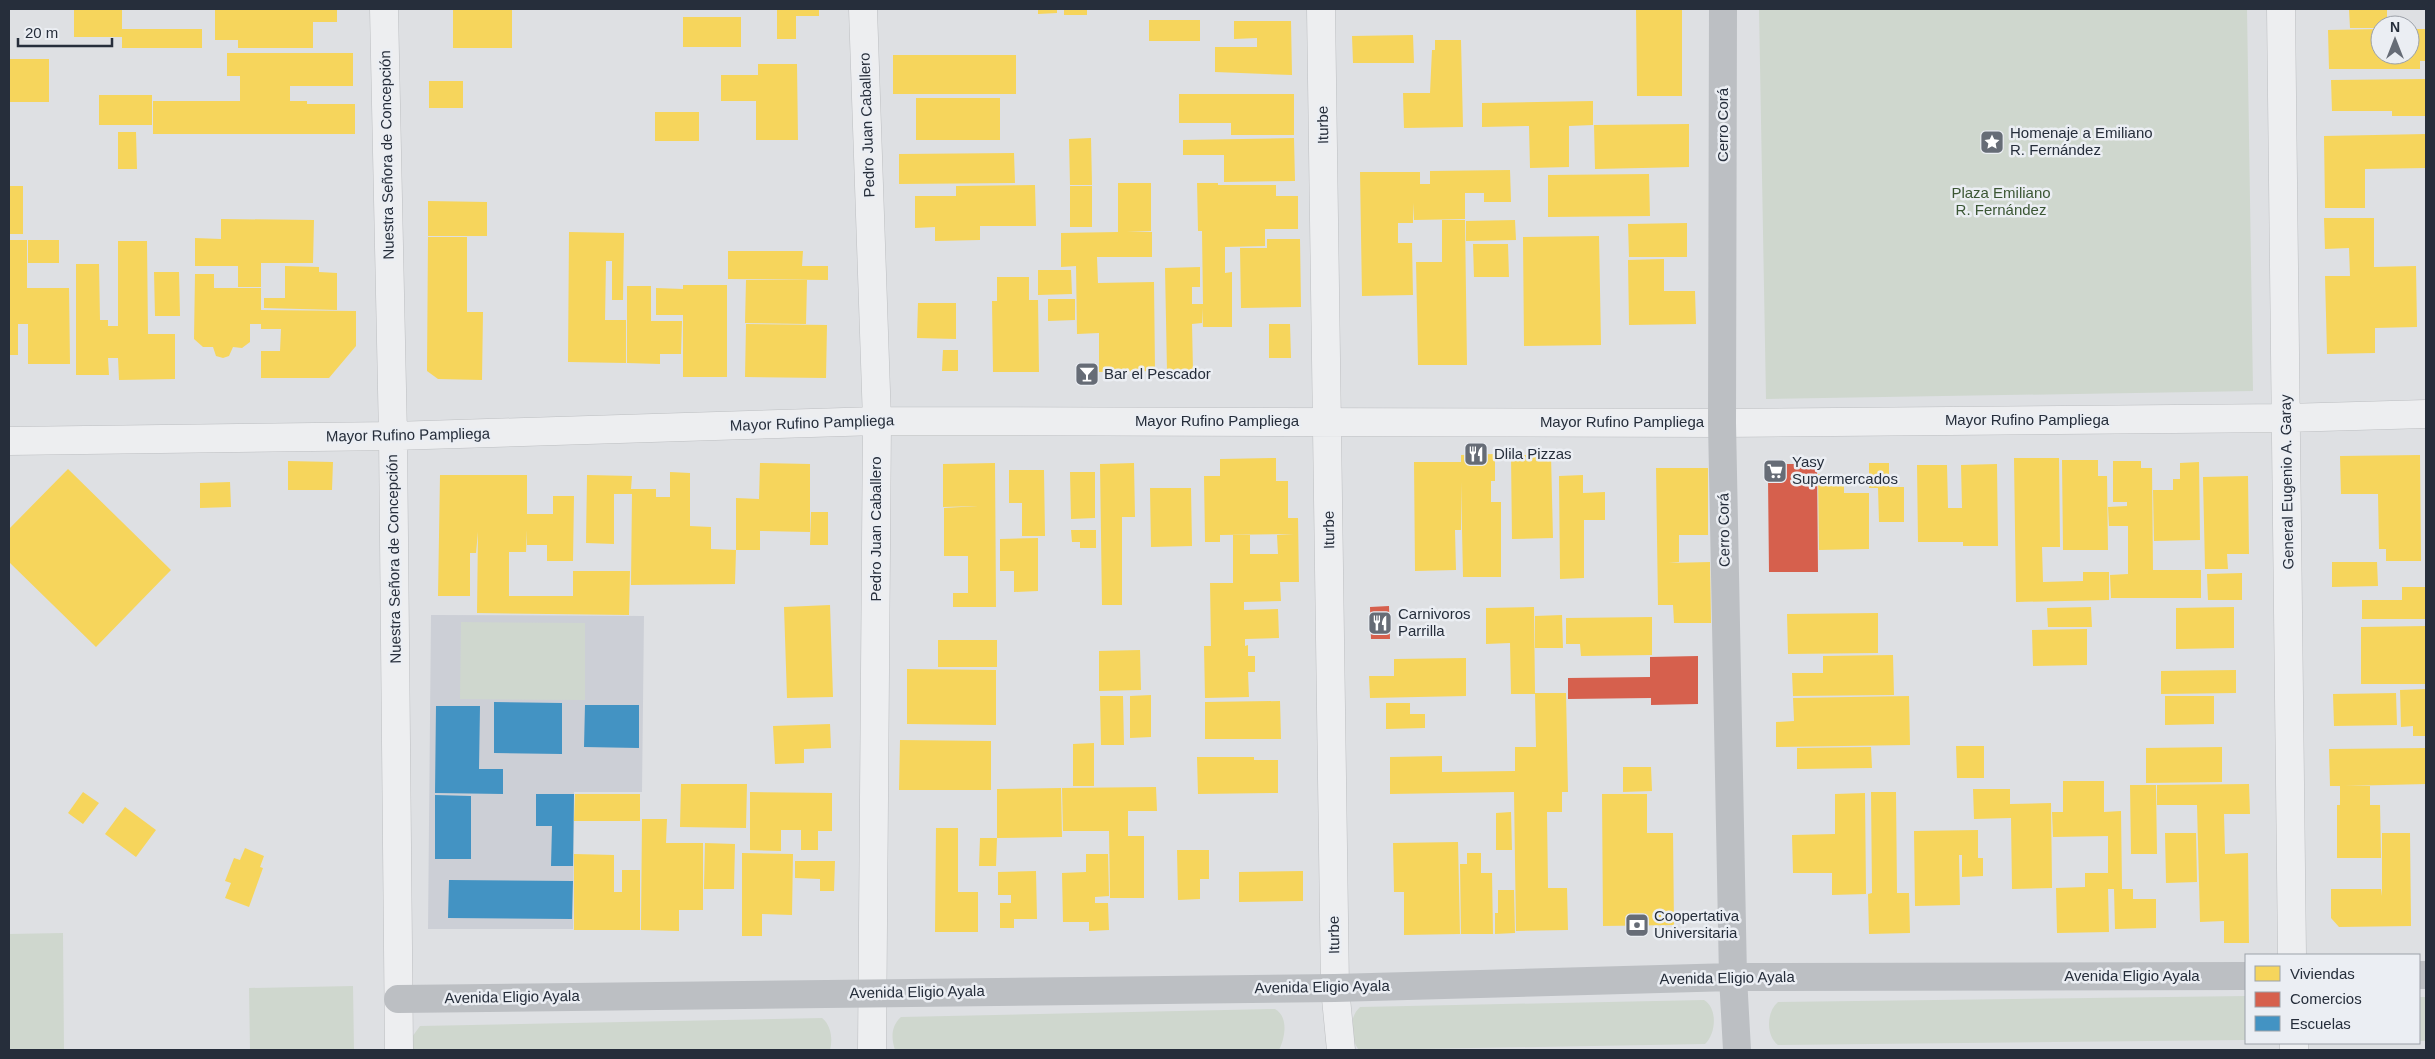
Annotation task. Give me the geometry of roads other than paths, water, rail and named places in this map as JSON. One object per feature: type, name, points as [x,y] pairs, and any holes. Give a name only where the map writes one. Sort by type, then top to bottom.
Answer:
[{"type":"street","name":"Nuestra Señora de Concepción","points":[[384,9],[393,436],[399,1050]]},
{"type":"street","name":"Pedro Juan Caballero","points":[[863,9],[877,421],[874,993],[872,1050]]},
{"type":"street","name":"Iturbe","points":[[1321,9],[1335,988],[1341,1050]]},
{"type":"street","name":"Cerro Corá","points":[[1723,9],[1722,423],[1733,977],[1737,1050]]},
{"type":"street","name":"General Eugenio A. Garay","points":[[2281,9],[2292,954]]},
{"type":"street","name":"Mayor Rufino Pampliega","points":[[9,441],[393,436],[877,421],[1722,423],[2286,418],[2426,414]]},
{"type":"street","name":"Avenida Eligio Ayala","points":[[398,998],[1335,988],[1733,977],[2245,976]]},
{"type":"place","name":"Homenaje a Emiliano R. Fernández","points":[[1992,142]]},
{"type":"place","name":"Bar el Pescador","points":[[1087,374]]},
{"type":"place","name":"Dlila Pizzas","points":[[1476,454]]},
{"type":"place","name":"Yasy Supermercados","points":[[1775,471]]},
{"type":"place","name":"Carnivoros Parrilla","points":[[1380,623]]},
{"type":"place","name":"Coopertativa Universitaria","points":[[1637,925]]},
{"type":"park label","name":"Plaza Emiliano R. Fernández","points":[[2001,202]]}]
